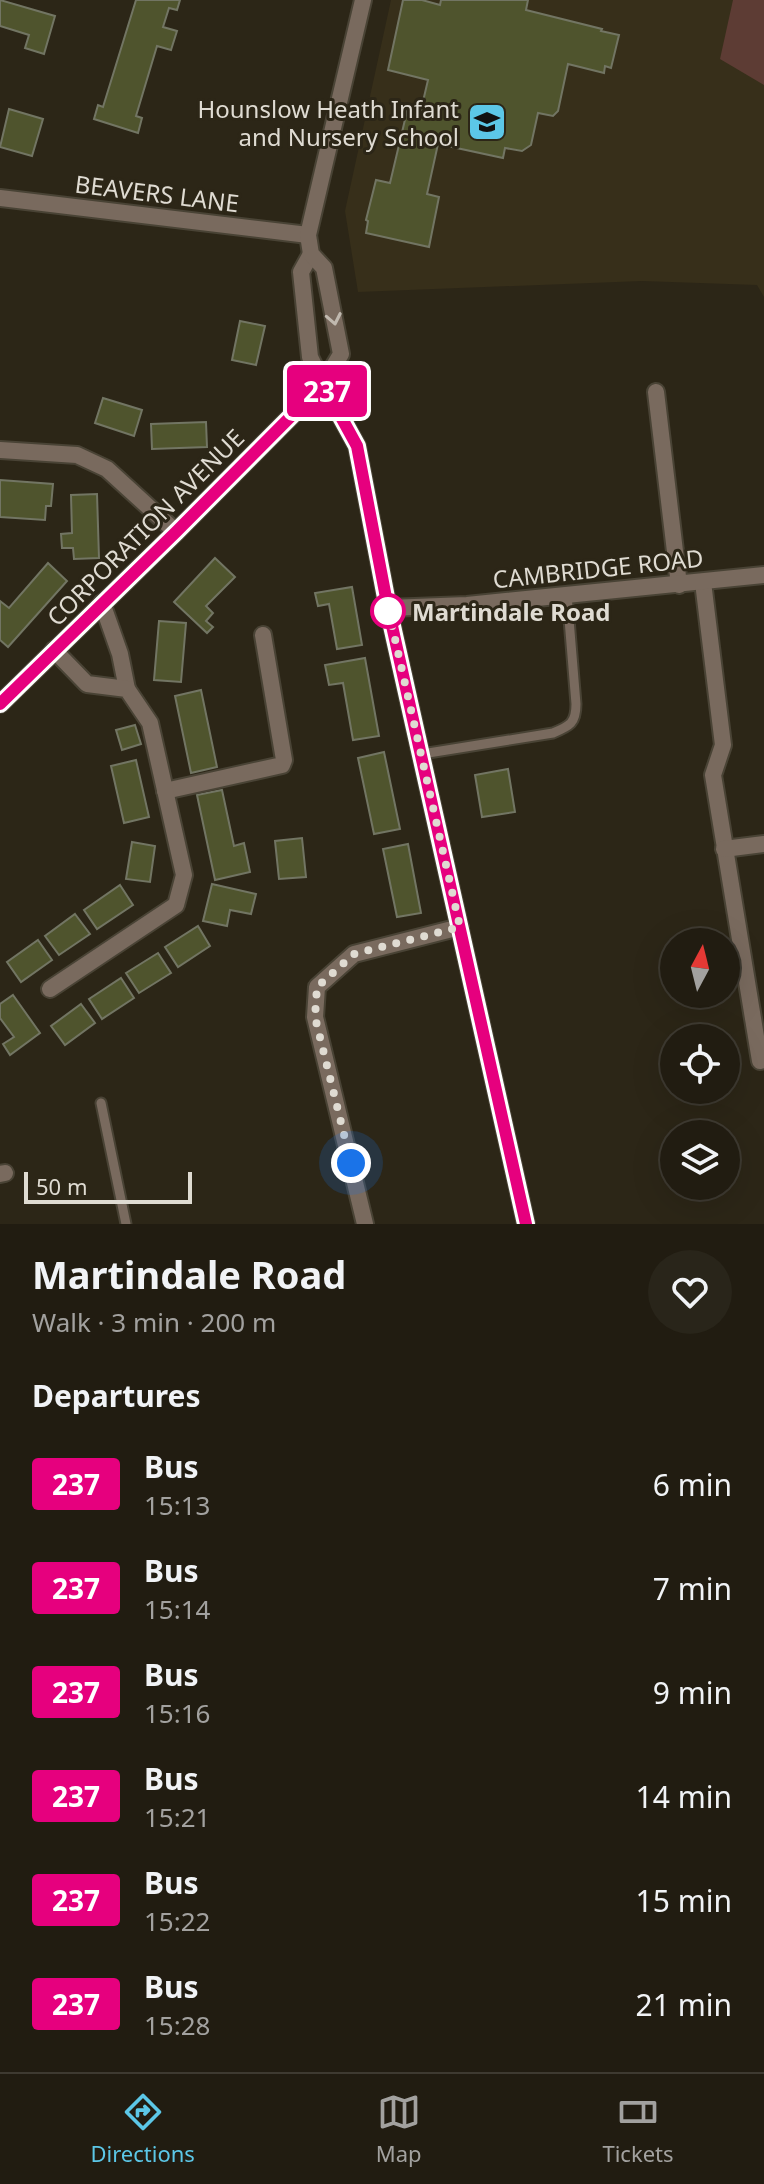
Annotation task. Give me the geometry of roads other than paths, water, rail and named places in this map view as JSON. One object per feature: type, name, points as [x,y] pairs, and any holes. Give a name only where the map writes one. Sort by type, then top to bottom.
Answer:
[{"type":"street","points":[[323,384],[341,354],[324,268],[311,254],[308,235],[363,0]]},
{"type":"street","name":"BEAVERS LANE","points":[[0,198],[308,235]]},
{"type":"street","points":[[311,254],[301,272],[310,357],[357,446],[388,608],[526,1224]]},
{"type":"street","name":"CORPORATION AVENUE","points":[[0,704],[323,384]]},
{"type":"street","points":[[656,392],[679,585]]},
{"type":"street","points":[[0,450],[77,455],[107,469],[176,532]]},
{"type":"street","name":"CAMBRIDGE ROAD","points":[[388,608],[467,605],[764,575]]},
{"type":"street","points":[[703,582],[723,745],[713,775],[760,1061],[764,1060]]},
{"type":"street","points":[[50,989],[176,905],[184,875],[150,723],[127,689],[120,654],[102,603]]},
{"type":"street","points":[[165,791],[282,765],[284,760],[263,635]]},
{"type":"street","points":[[54,650],[87,684],[127,689]]},
{"type":"street","points":[[724,849],[764,844]]},
{"type":"street","points":[[362,1223],[315,1017],[317,987],[354,954],[460,927]]},
{"type":"lane","points":[[422,754],[553,733],[572,722],[576,704],[567,595]]},
{"type":"lane","points":[[101,1103],[126,1224]]},
{"type":"place","name":"Hounslow Heath Infant and Nursery School","points":[[487,122]]},
{"type":"place","name":"Martindale Road","points":[[388,611]]}]
